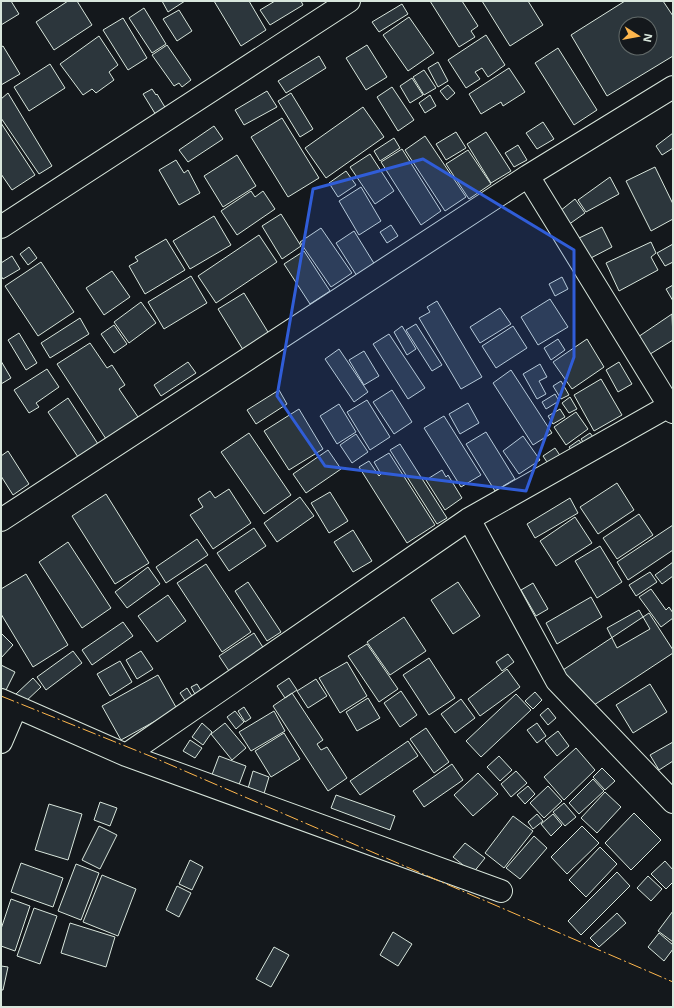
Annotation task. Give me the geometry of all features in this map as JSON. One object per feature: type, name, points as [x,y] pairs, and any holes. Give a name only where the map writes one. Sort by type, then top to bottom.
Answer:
[{"type":"street","points":[[1,227],[349,1]]},
{"type":"street","points":[[1,520],[528,176],[673,87]]},
{"type":"street","points":[[126,755],[468,519],[671,409],[528,176]]},
{"type":"street","points":[[468,519],[557,682],[673,802]]},
{"type":"street","points":[[1,742],[8,704],[126,755],[501,891]]},
{"type":"highlighted area","points":[[423,159],[574,250],[574,357],[526,491],[325,466],[277,396],[313,189]]},
{"type":"building","points":[[1,1],[11,1],[19,14],[1,25]]},
{"type":"building","points":[[68,1],[77,1],[92,25],[54,50],[36,22]]},
{"type":"building","points":[[162,1],[185,1],[168,12]]},
{"type":"building","points":[[214,1],[249,1],[266,30],[241,46]]},
{"type":"building","points":[[275,1],[301,1],[303,5],[270,25],[260,10]]},
{"type":"building","points":[[430,1],[462,1],[478,26],[471,31],[475,37],[459,47]]},
{"type":"building","points":[[482,1],[528,1],[543,25],[510,46]]},
{"type":"building","points":[[625,1],[663,1],[673,16],[673,56],[607,96],[571,35]]},
{"type":"building","points":[[402,4],[408,14],[379,32],[372,22]]},
{"type":"building","points":[[144,8],[166,44],[152,53],[129,18]]},
{"type":"building","points":[[179,10],[192,31],[177,41],[163,19]]},
{"type":"building","points":[[409,17],[434,53],[408,71],[383,35]]},
{"type":"building","points":[[123,18],[147,58],[128,70],[103,30]]},
{"type":"building","points":[[486,35],[505,65],[488,77],[482,68],[475,72],[480,79],[466,88],[448,60]]},
{"type":"building","points":[[99,36],[118,65],[109,72],[114,80],[96,93],[92,89],[83,95],[60,64]]},
{"type":"building","points":[[167,45],[191,80],[182,87],[179,83],[174,86],[152,55]]},
{"type":"building","points":[[367,45],[387,77],[366,90],[346,58]]},
{"type":"building","points":[[3,46],[20,74],[1,85],[1,47]]},
{"type":"building","points":[[558,48],[597,110],[574,125],[535,63]]},
{"type":"building","points":[[319,56],[326,68],[286,93],[278,81]]},
{"type":"building","points":[[438,62],[448,81],[438,87],[428,68]]},
{"type":"building","points":[[50,64],[65,88],[29,111],[14,87]]},
{"type":"building","points":[[509,68],[525,92],[503,106],[501,102],[481,114],[469,94]]},
{"type":"building","points":[[424,70],[436,88],[424,95],[413,77]]},
{"type":"building","points":[[412,78],[423,95],[410,103],[400,86]]},
{"type":"building","points":[[448,85],[455,93],[447,100],[440,91]]},
{"type":"building","points":[[392,87],[414,120],[398,131],[377,97]]},
{"type":"building","points":[[152,89],[156,95],[157,94],[169,114],[159,120],[143,94]]},
{"type":"building","points":[[267,91],[277,107],[244,125],[235,110]]},
{"type":"building","points":[[8,93],[52,166],[39,174],[1,118],[1,99]]},
{"type":"building","points":[[291,93],[313,129],[300,137],[278,101]]},
{"type":"building","points":[[430,95],[436,106],[425,113],[419,103]]},
{"type":"building","points":[[363,107],[384,137],[326,178],[305,148]]},
{"type":"building","points":[[282,118],[319,178],[288,197],[251,137]]},
{"type":"building","points":[[543,122],[554,139],[537,149],[526,133]]},
{"type":"building","points":[[1,123],[35,175],[12,190],[1,174]]},
{"type":"building","points":[[214,126],[223,139],[188,162],[179,150]]},
{"type":"building","points":[[456,132],[466,148],[446,160],[436,144]]},
{"type":"building","points":[[486,132],[511,171],[491,183],[467,144]]},
{"type":"building","points":[[673,133],[673,148],[662,155],[656,146]]},
{"type":"building","points":[[425,136],[466,197],[445,211],[405,150]]},
{"type":"building","points":[[394,138],[400,148],[380,161],[374,151]]},
{"type":"building","points":[[518,145],[527,160],[514,167],[505,153]]},
{"type":"building","points":[[402,149],[441,211],[421,225],[381,162]]},
{"type":"building","points":[[468,150],[491,184],[469,199],[446,164]]},
{"type":"building","points":[[370,154],[394,191],[375,204],[350,167]]},
{"type":"building","points":[[237,155],[256,186],[223,207],[204,176]]},
{"type":"building","points":[[176,160],[184,173],[188,170],[200,193],[179,205],[159,170]]},
{"type":"building","points":[[655,167],[673,204],[673,219],[651,231],[626,181]]},
{"type":"building","points":[[346,171],[356,185],[338,197],[329,183]]},
{"type":"building","points":[[610,177],[619,194],[586,212],[578,200]]},
{"type":"building","points":[[361,187],[381,221],[359,235],[339,201]]},
{"type":"building","points":[[251,191],[255,197],[263,191],[275,209],[237,235],[221,211]]},
{"type":"building","points":[[575,199],[585,213],[568,225],[560,211]]},
{"type":"building","points":[[281,214],[301,246],[282,259],[262,226]]},
{"type":"building","points":[[214,216],[231,245],[190,269],[173,241]]},
{"type":"building","points":[[391,225],[398,236],[387,243],[380,232]]},
{"type":"building","points":[[602,227],[612,247],[587,260],[577,239]]},
{"type":"building","points":[[321,228],[352,273],[331,287],[300,242]]},
{"type":"building","points":[[354,231],[375,265],[357,276],[336,243]]},
{"type":"building","points":[[259,235],[277,262],[216,303],[198,276]]},
{"type":"building","points":[[166,239],[185,270],[145,294],[129,266],[138,261],[135,257]]},
{"type":"building","points":[[651,242],[656,253],[651,257],[658,270],[619,291],[606,263]]},
{"type":"building","points":[[673,244],[673,262],[665,266],[657,253]]},
{"type":"building","points":[[29,247],[37,258],[28,265],[20,254]]},
{"type":"building","points":[[304,251],[330,291],[310,304],[284,264]]},
{"type":"building","points":[[12,256],[20,269],[3,279],[1,276],[1,263]]},
{"type":"building","points":[[41,262],[74,312],[38,336],[5,286]]},
{"type":"building","points":[[112,271],[130,297],[104,315],[86,288]]},
{"type":"building","points":[[191,276],[207,303],[164,329],[148,302]]},
{"type":"building","points":[[562,277],[568,289],[555,296],[549,284]]},
{"type":"building","points":[[673,285],[673,301],[666,289]]},
{"type":"building","points":[[244,293],[271,337],[245,353],[218,309]]},
{"type":"building","points":[[550,299],[568,327],[538,345],[521,317]]},
{"type":"building","points":[[437,301],[482,377],[461,389],[419,318],[430,312],[427,307]]},
{"type":"building","points":[[141,302],[156,323],[129,343],[114,322]]},
{"type":"building","points":[[500,308],[511,324],[480,343],[470,327]]},
{"type":"building","points":[[672,314],[673,340],[647,356],[635,339]]},
{"type":"building","points":[[80,318],[89,334],[50,358],[41,343]]},
{"type":"building","points":[[416,324],[442,365],[432,371],[406,330]]},
{"type":"building","points":[[114,325],[127,344],[114,353],[101,334]]},
{"type":"building","points":[[402,326],[416,349],[407,355],[394,332]]},
{"type":"building","points":[[513,326],[527,348],[496,368],[482,346]]},
{"type":"building","points":[[19,333],[37,363],[26,370],[8,340]]},
{"type":"building","points":[[389,334],[425,388],[408,399],[373,344]]},
{"type":"building","points":[[558,339],[565,350],[551,360],[544,348]]},
{"type":"building","points":[[587,339],[604,367],[572,389],[553,362]]},
{"type":"building","points":[[90,343],[107,368],[112,365],[125,385],[119,389],[138,417],[106,439],[57,364]]},
{"type":"building","points":[[339,349],[368,392],[354,402],[325,359]]},
{"type":"building","points":[[364,351],[379,376],[364,385],[349,360]]},
{"type":"building","points":[[1,361],[11,378],[1,384]]},
{"type":"building","points":[[188,362],[196,373],[161,396],[154,385]]},
{"type":"building","points":[[619,362],[632,384],[618,392],[606,370]]},
{"type":"building","points":[[540,364],[547,377],[539,381],[546,394],[537,399],[523,374]]},
{"type":"building","points":[[47,369],[59,387],[36,403],[39,407],[29,413],[14,390]]},
{"type":"building","points":[[511,370],[552,433],[533,445],[493,383]]},
{"type":"building","points":[[601,379],[622,415],[594,431],[574,395]]},
{"type":"building","points":[[561,381],[569,395],[561,399],[553,386]]},
{"type":"building","points":[[279,390],[287,404],[256,424],[247,410]]},
{"type":"building","points":[[392,390],[412,422],[394,434],[373,402]]},
{"type":"building","points":[[555,394],[559,401],[546,409],[542,402]]},
{"type":"building","points":[[570,397],[577,409],[569,413],[562,403]]},
{"type":"building","points":[[68,398],[98,444],[78,457],[48,412]]},
{"type":"building","points":[[367,400],[390,437],[370,450],[347,412]]},
{"type":"building","points":[[468,403],[479,423],[460,434],[449,414]]},
{"type":"building","points":[[339,404],[356,432],[337,444],[320,416]]},
{"type":"building","points":[[299,409],[323,449],[289,470],[264,431]]},
{"type":"building","points":[[560,409],[565,417],[553,424],[548,416]]},
{"type":"building","points":[[576,412],[588,429],[566,445],[554,427]]},
{"type":"building","points":[[444,416],[481,475],[461,487],[424,428]]},
{"type":"building","points":[[486,432],[515,479],[495,491],[466,444]]},
{"type":"building","points":[[249,433],[291,495],[264,514],[221,452]]},
{"type":"building","points":[[590,433],[597,442],[588,449],[581,439]]},
{"type":"building","points":[[356,434],[368,452],[352,463],[340,445]]},
{"type":"building","points":[[523,436],[540,460],[519,474],[503,451]]},
{"type":"building","points":[[579,440],[585,449],[575,456],[569,447]]},
{"type":"building","points":[[400,444],[447,518],[437,524],[390,450]]},
{"type":"building","points":[[555,448],[561,457],[549,465],[543,456]]},
{"type":"building","points":[[328,450],[341,469],[306,493],[293,474]]},
{"type":"building","points":[[8,451],[29,484],[13,495],[1,476],[1,456]]},
{"type":"building","points":[[389,453],[435,525],[407,543],[359,467],[369,461],[379,476],[381,474],[374,462]]},
{"type":"building","points":[[442,470],[446,477],[448,475],[462,498],[445,510],[426,480]]},
{"type":"building","points":[[617,483],[634,510],[598,534],[580,507]]},
{"type":"building","points":[[229,489],[251,523],[213,549],[190,515],[203,507],[198,499],[210,491],[215,498]]},
{"type":"building","points":[[330,492],[348,521],[329,533],[311,503]]},
{"type":"building","points":[[106,494],[149,563],[115,584],[72,516]]},
{"type":"building","points":[[300,497],[314,516],[277,542],[264,523]]},
{"type":"building","points":[[570,498],[578,513],[535,538],[527,524]]},
{"type":"building","points":[[639,514],[653,535],[617,559],[603,538]]},
{"type":"building","points":[[575,517],[592,543],[556,566],[540,541]]},
{"type":"building","points":[[673,525],[673,550],[628,580],[617,562]]},
{"type":"building","points":[[254,528],[266,546],[229,571],[217,553]]},
{"type":"building","points":[[353,530],[372,561],[353,572],[334,542]]},
{"type":"building","points":[[197,539],[208,555],[166,583],[156,567]]},
{"type":"building","points":[[68,542],[111,608],[82,628],[39,562]]},
{"type":"building","points":[[600,546],[622,582],[597,598],[575,561]]},
{"type":"building","points":[[673,562],[673,576],[662,584],[655,575]]},
{"type":"building","points":[[206,564],[251,632],[222,652],[177,583]]},
{"type":"building","points":[[148,567],[160,584],[127,608],[115,592]]},
{"type":"building","points":[[650,572],[657,582],[636,596],[629,585]]},
{"type":"building","points":[[26,574],[68,645],[33,667],[1,614],[1,589]]},
{"type":"building","points":[[248,582],[281,632],[267,641],[235,591]]},
{"type":"building","points":[[458,582],[480,616],[453,634],[431,600]]},
{"type":"building","points":[[533,583],[548,609],[536,616],[521,590]]},
{"type":"building","points":[[651,589],[666,610],[669,607],[673,613],[673,618],[661,627],[639,597]]},
{"type":"building","points":[[168,595],[186,621],[157,642],[138,616]]},
{"type":"building","points":[[591,597],[602,617],[557,644],[546,623]]},
{"type":"building","points":[[639,610],[650,629],[617,648],[607,628]]},
{"type":"building","points":[[649,613],[673,650],[673,653],[588,709],[563,670]]},
{"type":"building","points":[[404,617],[426,651],[390,675],[367,642]]},
{"type":"building","points":[[123,622],[133,636],[92,665],[82,650]]},
{"type":"building","points":[[1,633],[13,645],[1,658]]},
{"type":"building","points":[[254,633],[264,649],[229,671],[219,656]]},
{"type":"building","points":[[367,644],[398,689],[379,702],[348,656]]},
{"type":"building","points":[[73,651],[82,663],[46,690],[37,677]]},
{"type":"building","points":[[141,651],[153,669],[137,679],[126,660]]},
{"type":"building","points":[[508,654],[514,662],[502,671],[496,662]]},
{"type":"building","points":[[429,658],[455,698],[429,715],[403,675]]},
{"type":"building","points":[[120,661],[132,682],[110,696],[97,674]]},
{"type":"building","points":[[347,662],[367,696],[340,713],[319,678]]},
{"type":"building","points":[[1,665],[15,672],[6,690],[1,688]]},
{"type":"building","points":[[507,669],[520,687],[480,716],[468,699]]},
{"type":"building","points":[[158,675],[177,709],[121,740],[102,706]]},
{"type":"building","points":[[33,678],[41,687],[24,703],[16,694]]},
{"type":"building","points":[[289,678],[297,690],[285,698],[277,686]]},
{"type":"building","points":[[316,679],[327,696],[308,708],[297,691]]},
{"type":"building","points":[[197,684],[202,692],[196,696],[191,687]]},
{"type":"building","points":[[650,684],[667,712],[633,733],[616,705]]},
{"type":"building","points":[[187,688],[195,701],[188,705],[180,693]]},
{"type":"building","points":[[401,691],[417,715],[400,727],[384,703]]},
{"type":"building","points":[[535,692],[542,700],[533,709],[525,701]]},
{"type":"building","points":[[292,693],[323,740],[317,744],[321,750],[327,747],[347,778],[328,791],[273,706]]},
{"type":"building","points":[[516,694],[531,710],[481,757],[466,741]]},
{"type":"building","points":[[368,698],[380,718],[357,731],[346,712]]},
{"type":"building","points":[[461,699],[475,718],[455,733],[441,714]]},
{"type":"building","points":[[244,707],[251,718],[245,722],[238,711]]},
{"type":"building","points":[[548,708],[556,718],[548,725],[540,715]]},
{"type":"building","points":[[235,711],[244,722],[236,729],[227,717]]},
{"type":"building","points":[[274,711],[285,731],[251,751],[239,732]]},
{"type":"building","points":[[202,723],[212,732],[203,745],[192,737]]},
{"type":"building","points":[[225,723],[246,748],[232,760],[211,734]]},
{"type":"building","points":[[537,723],[546,736],[537,743],[527,730]]},
{"type":"building","points":[[426,728],[449,762],[434,773],[410,739]]},
{"type":"building","points":[[558,731],[569,746],[557,756],[545,741]]},
{"type":"building","points":[[284,733],[300,759],[271,777],[255,751]]},
{"type":"building","points":[[190,740],[202,748],[195,758],[183,751]]},
{"type":"building","points":[[408,741],[418,756],[360,795],[350,781]]},
{"type":"building","points":[[673,742],[673,761],[659,770],[650,755]]},
{"type":"building","points":[[576,748],[595,770],[564,800],[544,777]]},
{"type":"building","points":[[219,756],[246,766],[237,790],[210,780]]},
{"type":"building","points":[[499,756],[512,770],[500,781],[487,767]]},
{"type":"building","points":[[452,764],[463,780],[424,807],[413,791]]},
{"type":"building","points":[[602,768],[615,781],[605,790],[593,777]]},
{"type":"building","points":[[253,771],[269,777],[263,797],[247,792]]},
{"type":"building","points":[[516,771],[527,783],[511,797],[501,784]]},
{"type":"building","points":[[478,773],[498,794],[473,816],[454,795]]},
{"type":"building","points":[[593,779],[604,791],[579,814],[569,803]]},
{"type":"building","points":[[528,786],[535,794],[525,804],[517,795]]},
{"type":"building","points":[[548,786],[562,801],[544,818],[530,803]]},
{"type":"building","points":[[605,792],[621,807],[597,833],[581,818]]},
{"type":"building","points":[[336,795],[395,816],[390,830],[331,808]]},
{"type":"building","points":[[100,802],[117,808],[110,826],[94,820]]},
{"type":"building","points":[[564,803],[576,817],[565,826],[553,812]]},
{"type":"building","points":[[49,804],[82,814],[68,860],[35,850]]},
{"type":"building","points":[[634,813],[661,840],[631,870],[605,843]]},
{"type":"building","points":[[537,814],[543,821],[533,829],[528,822]]},
{"type":"building","points":[[553,814],[562,825],[551,836],[541,824]]},
{"type":"building","points":[[513,816],[533,831],[504,868],[485,853]]},
{"type":"building","points":[[99,826],[117,835],[100,869],[82,860]]},
{"type":"building","points":[[582,826],[599,843],[567,874],[551,857]]},
{"type":"building","points":[[534,836],[547,848],[520,879],[506,868]]},
{"type":"building","points":[[465,843],[485,858],[473,873],[453,857]]},
{"type":"building","points":[[600,847],[617,864],[586,897],[569,880]]},
{"type":"building","points":[[190,860],[203,867],[192,890],[179,884]]},
{"type":"building","points":[[665,861],[673,870],[673,882],[666,889],[651,874]]},
{"type":"building","points":[[21,863],[63,878],[53,907],[11,892]]},
{"type":"building","points":[[76,864],[99,873],[81,920],[58,911]]},
{"type":"building","points":[[617,872],[630,886],[581,935],[568,921]]},
{"type":"building","points":[[102,875],[136,889],[118,936],[83,922]]},
{"type":"building","points":[[648,876],[662,889],[651,901],[637,888]]},
{"type":"building","points":[[177,886],[191,893],[179,917],[166,910]]},
{"type":"building","points":[[11,899],[30,906],[15,951],[1,946],[1,929]]},
{"type":"building","points":[[34,908],[57,916],[40,964],[17,956]]},
{"type":"building","points":[[673,911],[673,942],[658,931]]},
{"type":"building","points":[[617,913],[626,923],[599,947],[590,938]]},
{"type":"building","points":[[70,923],[115,937],[106,967],[61,953]]},
{"type":"building","points":[[393,932],[412,944],[398,966],[380,955]]},
{"type":"building","points":[[659,933],[673,945],[673,949],[664,961],[648,947]]},
{"type":"building","points":[[274,947],[289,955],[271,987],[256,979]]},
{"type":"building","points":[[1,966],[8,967],[3,990],[1,990]]},
{"type":"power","points":[[1,696],[150,756],[673,982]]}]
